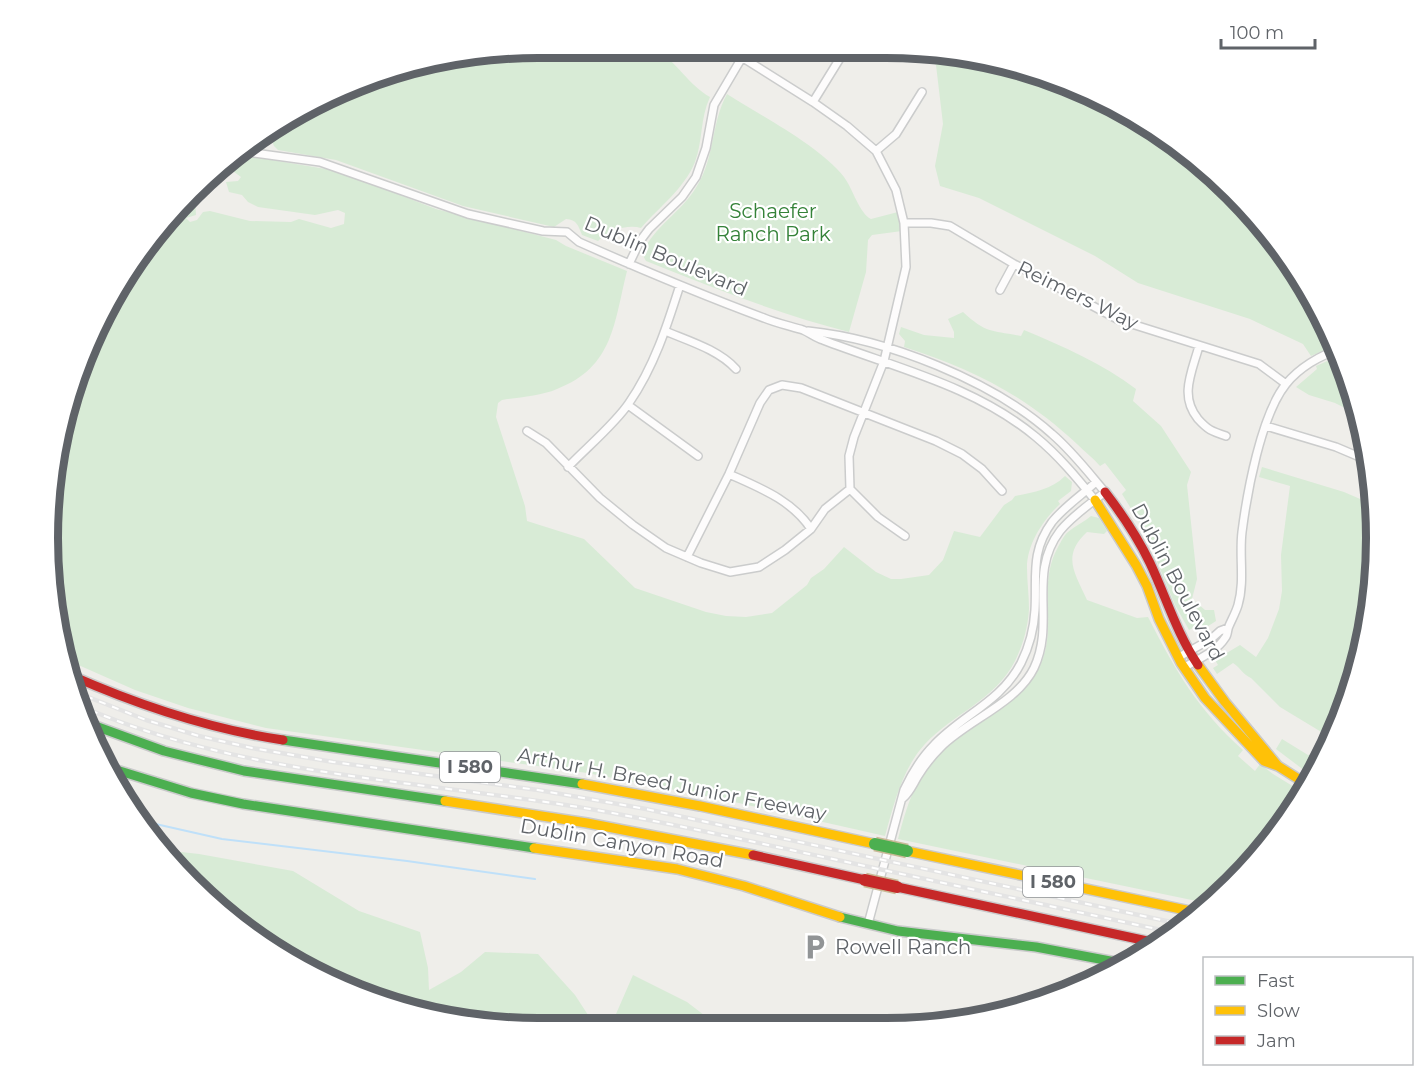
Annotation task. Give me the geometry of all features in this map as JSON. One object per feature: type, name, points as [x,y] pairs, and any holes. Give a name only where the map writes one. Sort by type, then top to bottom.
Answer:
[{"type":"main road","name":"Dublin Boulevard","points":[[1096,491],[1116,505],[1151,566],[1187,659],[1246,728],[1271,753],[1278,766],[1301,780]]},
{"type":"main road","name":"Arthur H. Breed Junior Freeway","points":[[80,679],[150,707],[202,723],[255,735],[621,791],[1189,911]]},
{"type":"main road","name":"I 580","points":[[97,727],[164,751],[244,771],[587,823],[687,842],[1148,941]]},
{"type":"main road","name":"Dublin Canyon Road","points":[[119,771],[191,793],[243,804],[687,871],[868,924],[917,934],[1048,948],[1113,961]]},
{"type":"street","points":[[629,264],[640,241],[649,229],[682,197],[696,177],[706,148],[714,105],[740,58]]},
{"type":"street","points":[[743,58],[848,126],[876,151],[896,190],[904,223],[906,267],[884,361],[854,437],[849,456],[850,489],[878,517],[905,536]]},
{"type":"street","points":[[813,102],[840,58]]},
{"type":"street","points":[[876,151],[896,134],[922,92]]},
{"type":"street","name":"Dublin Boulevard","points":[[254,153],[320,162],[468,214],[543,231],[567,232],[579,242],[680,285],[766,319],[943,383],[981,400],[1036,436],[1096,491]]},
{"type":"street","name":"Reimers Way","points":[[904,223],[950,226],[1014,264],[1119,320],[1259,364],[1286,384]]},
{"type":"street","points":[[1000,290],[1014,264]]},
{"type":"street","points":[[568,467],[628,405],[650,369],[680,285]]},
{"type":"street","points":[[665,331],[729,361],[736,369]]},
{"type":"street","name":"Dublin Boulevard","points":[[804,331],[853,339],[943,368],[1004,400],[1052,434],[1075,456],[1096,491]]},
{"type":"street","points":[[1199,346],[1187,392],[1190,409],[1208,430],[1226,436]]},
{"type":"street","points":[[1187,659],[1216,648],[1227,636],[1228,628],[1238,606],[1241,590],[1242,533],[1253,473],[1274,405],[1286,384],[1302,369],[1329,354]]},
{"type":"street","points":[[687,557],[729,474],[760,403],[770,390],[782,385],[801,388],[936,441],[962,454],[982,469],[1002,491]]},
{"type":"street","points":[[628,405],[698,456]]},
{"type":"street","points":[[1266,426],[1336,447],[1359,457]]},
{"type":"street","points":[[527,430],[546,443],[600,498],[633,525],[666,548],[730,572],[759,567],[785,550],[811,529],[825,509],[850,489]]},
{"type":"street","points":[[729,474],[768,492],[794,508],[811,529]]},
{"type":"street","points":[[903,798],[909,793],[928,762],[942,746],[1016,690],[1032,671],[1043,642],[1042,574],[1046,557],[1061,530],[1096,491]]},
{"type":"street","points":[[868,924],[904,790],[912,774],[928,752],[949,731],[993,699],[1005,687],[1021,663],[1033,627],[1034,575],[1038,547],[1052,522],[1096,491]]},
{"type":"street","points":[[1187,659],[1220,631],[1228,628]]},
{"type":"green space","points":[[538,58],[668,58],[710,97],[698,154],[685,181],[641,228],[618,229],[598,241],[582,235],[577,224],[570,220],[566,219],[554,227],[463,206],[336,160],[278,150],[272,141],[269,141],[298,123],[355,95],[414,75],[476,63]]},
{"type":"green space","points":[[931,61],[980,68],[1041,84],[1099,108],[1153,139],[1179,158],[1226,199],[1267,246],[1302,299],[1327,349],[1311,356],[1303,344],[1250,319],[1138,283],[1095,256],[979,198],[940,186],[935,166],[943,124],[936,65]]},
{"type":"green space","name":"Schaefer Ranch Park","points":[[727,94],[789,132],[833,165],[844,177],[863,212],[871,219],[898,212],[902,231],[872,235],[868,240],[866,272],[849,332],[721,291],[646,261],[642,254],[654,235],[691,195],[703,175],[718,117]]},
{"type":"green space","points":[[255,152],[254,157],[338,171],[436,209],[556,240],[627,271],[608,341],[601,355],[590,368],[576,380],[557,389],[537,395],[502,400],[498,403],[496,417],[525,506],[527,521],[584,539],[635,588],[706,612],[746,617],[772,613],[807,585],[811,578],[824,569],[844,547],[876,572],[891,579],[929,575],[943,560],[954,531],[980,537],[1004,505],[1015,496],[1048,487],[1065,476],[1072,482],[1071,491],[1058,501],[1060,504],[1042,525],[1030,550],[1027,568],[1028,616],[1025,636],[1015,661],[1007,675],[996,686],[936,733],[917,754],[900,787],[885,836],[721,799],[587,773],[266,728],[188,708],[135,690],[75,664],[68,632],[60,570],[58,538],[63,476],[75,414],[84,384],[108,326],[123,298],[158,246],[195,203],[196,215],[186,218],[190,222],[197,220],[203,212],[210,211],[250,221],[291,222],[299,219],[331,228],[344,224],[345,213],[338,210],[315,215],[258,207],[248,202],[242,195],[229,192],[226,182],[238,181],[241,177],[232,170]]},
{"type":"green space","points":[[963,312],[984,328],[1021,336],[1024,330],[1054,343],[1096,363],[1136,389],[1133,401],[1161,426],[1191,472],[1187,485],[1197,579],[1192,599],[1205,610],[1214,610],[1216,621],[1199,632],[1195,627],[1189,630],[1175,605],[1143,528],[1122,494],[1126,490],[1105,463],[1100,466],[1057,426],[996,385],[952,364],[904,347],[905,341],[899,334],[901,327],[924,335],[954,338],[954,332],[948,319]]},
{"type":"green space","points":[[1332,359],[1349,410],[1309,395],[1296,387],[1317,369],[1316,366]]},
{"type":"green space","points":[[1262,467],[1344,492],[1364,501],[1365,570],[1357,632],[1341,693],[1323,738],[1323,733],[1280,707],[1233,663],[1217,674],[1213,668],[1218,665],[1215,660],[1240,645],[1256,657],[1268,638],[1279,609],[1282,591],[1281,555],[1290,486],[1259,477]]},
{"type":"green space","points":[[1091,516],[1099,518],[1107,531],[1104,534],[1087,532],[1074,549],[1072,557],[1075,573],[1087,600],[1137,618],[1148,617],[1168,655],[1200,704],[1243,750],[1238,756],[1255,771],[1260,764],[1296,788],[1267,831],[1247,855],[1200,902],[898,839],[911,796],[931,764],[955,740],[1016,696],[1032,679],[1046,646],[1048,580],[1051,563],[1065,535]]},
{"type":"green space","points":[[1282,739],[1308,755],[1313,754],[1322,739],[1306,771],[1276,749]]},
{"type":"green space","points":[[175,851],[293,871],[359,911],[420,932],[428,968],[429,990],[461,972],[485,952],[538,954],[575,995],[590,1018],[507,1017],[476,1014],[414,1002],[384,993],[326,969],[272,938],[222,899]]},
{"type":"green space","points":[[633,975],[687,1002],[708,1018],[616,1018]]},
{"type":"waterway","points":[[152,823],[222,839],[535,879]]},
{"type":"railway","points":[[85,696],[146,720],[199,736],[252,748],[333,762],[538,790],[646,809],[1174,923]]},
{"type":"railway","points":[[90,710],[139,729],[202,747],[266,761],[330,773],[620,814],[1163,930]]},
{"type":"traffic: fast","points":[[97,727],[164,751],[244,771],[445,801]]},
{"type":"traffic: fast","points":[[283,740],[582,784]]},
{"type":"traffic: fast","points":[[119,771],[191,793],[243,804],[534,848]]},
{"type":"traffic: fast","points":[[875,844],[907,851]]},
{"type":"traffic: fast","points":[[840,917],[898,931],[1036,947],[1113,961]]},
{"type":"traffic: slow","points":[[1095,500],[1136,565],[1181,663],[1205,698],[1264,761],[1278,766],[1301,780]]},
{"type":"traffic: slow","points":[[1198,665],[1225,702],[1278,766]]},
{"type":"traffic: slow","points":[[582,784],[700,806],[875,844]]},
{"type":"traffic: slow","points":[[445,801],[587,823],[753,855]]},
{"type":"traffic: slow","points":[[534,848],[677,869],[744,886],[840,917]]},
{"type":"traffic: slow","points":[[907,851],[1189,911]]},
{"type":"traffic: jam","points":[[1105,492],[1145,554],[1178,628],[1198,665]]},
{"type":"traffic: jam","points":[[80,679],[174,715],[283,740]]},
{"type":"traffic: jam","points":[[753,855],[865,880]]},
{"type":"traffic: jam","points":[[865,880],[897,887]]},
{"type":"traffic: jam","points":[[897,887],[1148,941]]},
{"type":"place","name":"Rowell Ranch","points":[[815,947]]}]
